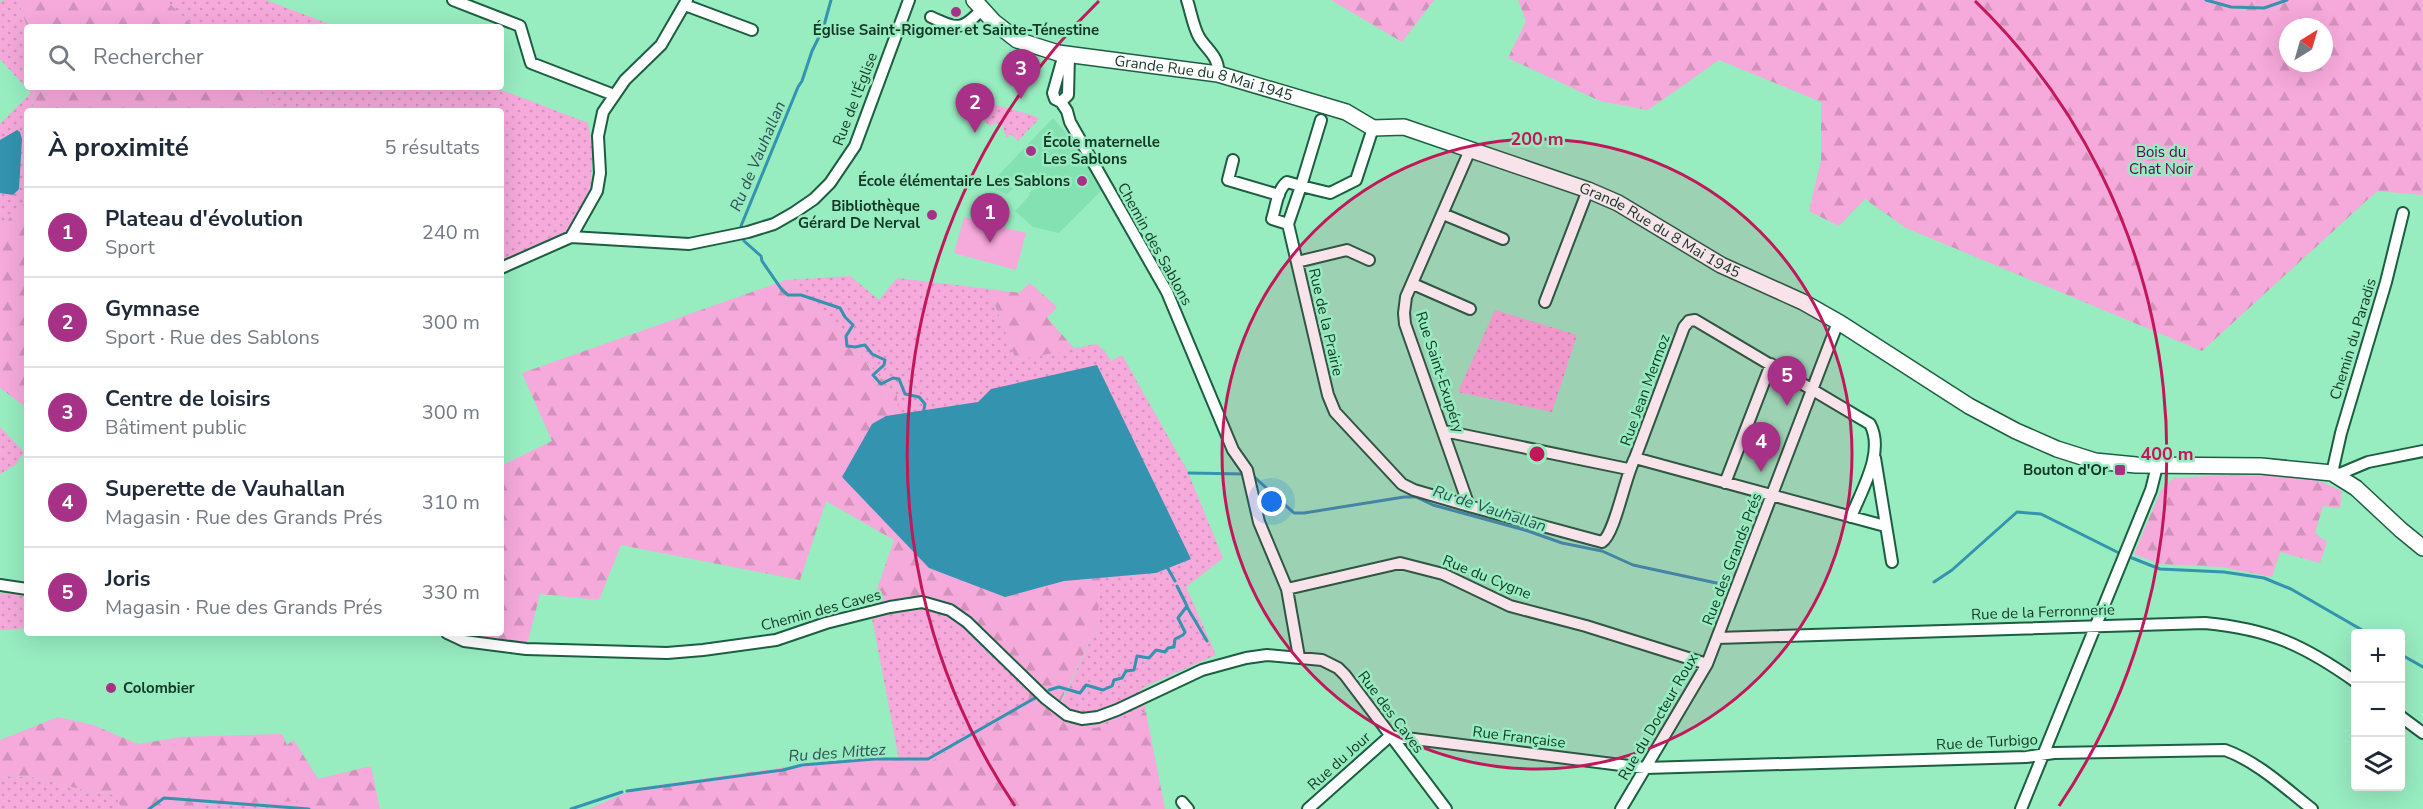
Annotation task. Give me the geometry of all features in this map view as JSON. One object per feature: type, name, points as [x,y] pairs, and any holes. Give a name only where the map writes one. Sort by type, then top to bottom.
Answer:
[{"type":"main road","name":"Grande Rue du 8 Mai 1945","points":[[978,4],[994,22],[1017,40],[1066,55],[1218,74],[1346,112],[1373,128],[1404,127],[1588,190],[1636,212],[1721,265],[1803,302],[1840,323],[1969,406],[2016,431],[2057,449],[2094,461],[2157,466],[2261,466],[2334,474]]},
{"type":"main road","points":[[2334,474],[2356,488],[2423,548]]},
{"type":"street","points":[[453,0],[520,26],[531,63],[614,95]]},
{"type":"street","name":"Rue de l'Église","points":[[571,237],[689,244],[748,232],[774,224],[795,213],[814,199],[843,166],[863,127],[909,0]]},
{"type":"street","points":[[1187,0],[1198,36],[1214,56],[1219,67],[1218,74]]},
{"type":"street","points":[[504,267],[571,237],[597,191],[600,173],[600,122],[603,112],[624,80],[661,45],[686,2],[752,30]]},
{"type":"street","points":[[931,17],[950,26],[960,27],[966,25],[978,4]]},
{"type":"street","name":"Chemin des Sablons","points":[[1066,55],[1068,95],[1061,102],[1070,122],[1167,292],[1233,450],[1247,473],[1254,507],[1287,589]]},
{"type":"street","points":[[1321,120],[1301,186],[1288,224],[1272,219],[1282,186],[1287,182],[1301,186],[1330,193],[1351,183],[1359,175],[1373,128]]},
{"type":"street","name":"Rue Saint-Exupéry","points":[[1469,506],[1405,324],[1404,313],[1406,297],[1470,150]]},
{"type":"street","points":[[1233,160],[1228,180],[1279,195]]},
{"type":"street","points":[[1545,303],[1588,190]]},
{"type":"street","name":"Chemin du Paradis","points":[[2334,474],[2341,433],[2386,282],[2403,213]]},
{"type":"street","points":[[1443,214],[1503,239]]},
{"type":"street","name":"Rue de la Prairie","points":[[1288,224],[1328,395],[1335,412],[1402,484],[1414,490],[1469,506],[1602,542],[1610,533],[1628,469]]},
{"type":"street","points":[[1297,262],[1347,250],[1369,260]]},
{"type":"street","points":[[1413,284],[1470,309]]},
{"type":"street","name":"Rue Jean Mermoz","points":[[1628,469],[1635,458],[1684,327],[1689,321],[1695,320],[1771,364]]},
{"type":"street","name":"Rue des Grands Prés","points":[[1717,638],[1834,330],[1840,323]]},
{"type":"street","points":[[1725,483],[1771,364],[1870,424],[1873,430],[1892,562]]},
{"type":"street","points":[[1444,430],[1628,469]]},
{"type":"street","points":[[2334,474],[2368,462],[2423,452]]},
{"type":"street","points":[[1851,517],[1875,455]]},
{"type":"street","points":[[1635,458],[1885,526]]},
{"type":"street","points":[[2021,809],[2151,490],[2157,466]]},
{"type":"street","name":"Rue du Cygne","points":[[1287,589],[1400,563],[1443,574],[1510,606],[1586,626],[1707,664]]},
{"type":"street","points":[[0,585],[24,589]]},
{"type":"street","points":[[1287,589],[1299,657]]},
{"type":"street","name":"Chemin des Caves","points":[[453,636],[464,641],[526,649],[667,653],[776,640],[826,623],[890,607],[922,602],[950,610],[967,622],[1046,698],[1067,715],[1082,719],[1098,717],[1117,710],[1202,670],[1225,662]]},
{"type":"street","name":"Rue de la Ferronnerie","points":[[1717,638],[2205,623],[2235,626],[2267,633],[2318,656],[2351,679]]},
{"type":"street","name":"Rue du Docteur Roux","points":[[1621,809],[1707,664],[1717,638]]},
{"type":"street","name":"Rue des Caves","points":[[1225,662],[1267,655],[1322,660],[1338,668],[1446,809]]},
{"type":"street","points":[[2405,720],[2423,733]]},
{"type":"street","name":"Rue Française","points":[[1390,736],[1645,768]]},
{"type":"street","name":"Rue du Jour","points":[[1308,809],[1390,736]]},
{"type":"street","name":"Rue de Turbigo","points":[[1645,768],[2225,750],[2250,762],[2312,809]]},
{"type":"shaded area","points":[[1053,118],[1080,149],[1102,190],[1059,233],[1033,227],[1015,211],[1030,195],[1029,193],[1037,187],[1022,172],[1009,184],[1013,189],[1007,194],[995,189],[991,183]]},
{"type":"green space","points":[[18,0],[26,24],[24,24],[24,85],[0,59],[0,2]]},
{"type":"green space","points":[[18,0],[166,0],[191,24],[26,24]]},
{"type":"green space","points":[[166,0],[266,0],[329,24],[191,24]]},
{"type":"green space","points":[[1331,0],[1434,0],[1402,42]]},
{"type":"green space","name":"Bois du Chat Noir","points":[[1518,0],[2423,0],[2423,195],[2377,191],[2202,351],[1906,228],[1865,199],[1839,226],[1809,211],[1821,160],[1821,102],[1719,60],[1648,110],[1600,101],[1508,58],[1526,21]]},
{"type":"green space","points":[[28,90],[32,90],[33,108],[24,108],[24,205],[6,222],[0,223],[0,124],[31,93]]},
{"type":"green space","points":[[32,90],[258,90],[277,108],[33,108]]},
{"type":"green space","points":[[258,90],[502,90],[588,123],[593,152],[590,193],[565,235],[504,263],[504,108],[277,108]]},
{"type":"green space","points":[[993,104],[1039,119],[1018,141],[1011,134],[1006,138],[1003,126],[996,123],[990,126],[983,119],[986,111],[990,113]]},
{"type":"green space","points":[[24,204],[24,406],[0,388],[0,223],[6,222]]},
{"type":"green space","points":[[964,217],[1026,233],[1016,270],[954,253]]},
{"type":"green space","points":[[850,276],[879,300],[897,278],[989,289],[1016,360],[1096,344],[1105,351],[1111,361],[1122,355],[1187,470],[1223,558],[1186,587],[1216,655],[1142,688],[1146,712],[1095,728],[1075,727],[1056,714],[1097,626],[892,447],[897,395],[820,312],[786,280]]},
{"type":"green space","points":[[786,280],[820,312],[897,395],[898,419],[1102,556],[1097,626],[1055,713],[1075,727],[1095,728],[1146,712],[1165,809],[589,809],[637,788],[757,771],[875,756],[927,764],[1028,702],[1029,694],[967,622],[922,602],[872,604],[894,540],[826,501],[800,580],[621,545],[599,600],[540,594],[526,649],[462,636],[504,636],[504,465],[552,441],[522,373]]},
{"type":"green space","points":[[1030,283],[1057,307],[1047,318],[1075,349],[1016,360],[989,289],[1019,293]]},
{"type":"green space","points":[[1495,310],[1577,335],[1552,412],[1458,392]]},
{"type":"green space","points":[[0,427],[24,452],[15,465],[0,474]]},
{"type":"green space","points":[[2224,475],[2286,476],[2317,480],[2342,491],[2340,508],[2323,506],[2315,533],[2327,542],[2320,563],[2280,552],[2272,577],[2222,567],[2160,564],[2134,554],[2161,490],[2174,478]]},
{"type":"green space","points":[[0,593],[24,595],[24,628],[0,630]]},
{"type":"green space","points":[[922,602],[967,622],[1029,694],[1029,702],[927,764],[899,760],[872,618],[872,604]]},
{"type":"green space","points":[[58,717],[93,725],[138,744],[181,737],[282,734],[287,745],[294,740],[318,779],[371,766],[380,809],[298,809],[301,801],[198,805],[196,809],[122,809],[115,795],[32,777],[0,776],[0,740]]},
{"type":"green space","points":[[0,776],[32,777],[115,795],[122,809],[0,809]]},
{"type":"green space","points":[[301,801],[298,809],[196,809],[198,805]]},
{"type":"water","points":[[17,130],[22,139],[19,189],[13,195],[0,193],[0,140]]},
{"type":"water","points":[[1097,365],[1191,559],[1156,573],[1064,581],[1005,597],[929,568],[842,477],[872,424],[886,416],[978,402],[991,389]]},
{"type":"waterway","name":"Ru de Vauhallan","points":[[831,0],[823,29],[741,226],[744,241],[761,256],[782,290],[788,295],[801,295],[840,308],[853,325],[846,336],[847,346],[865,345],[872,354],[885,360],[884,365],[873,375],[881,384],[893,378],[899,379],[905,394],[919,397],[925,404],[923,414]]},
{"type":"waterway","points":[[2206,0],[2231,7],[2264,8],[2287,0]]},
{"type":"waterway","name":"Ru de Vauhallan","points":[[1189,473],[1244,474]]},
{"type":"waterway","name":"Ru de Vauhallan","points":[[1251,474],[1294,513],[1416,497],[1433,505],[1528,531],[1562,543],[1602,551],[1633,565],[1721,584]]},
{"type":"waterway","name":"Ru de Vauhallan","points":[[1934,582],[1952,570],[2017,512],[2041,514],[2121,554]]},
{"type":"waterway","name":"Ru de Vauhallan","points":[[2132,558],[2160,569],[2224,572],[2264,578],[2291,589],[2360,629]]},
{"type":"waterway","name":"Ru des Mittez","points":[[1167,567],[1175,581]]},
{"type":"waterway","name":"Ru des Mittez","points":[[1049,690],[1059,687],[1080,693],[1086,685],[1103,690],[1112,686],[1114,680],[1122,678],[1126,671],[1134,670],[1137,656],[1149,658],[1156,650],[1165,652],[1168,648],[1174,647],[1175,639],[1185,632],[1178,618],[1187,606],[1177,586]]},
{"type":"waterway","points":[[1187,607],[1207,641]]},
{"type":"waterway","name":"Ru de Vauhallan","points":[[2405,657],[2423,667]]},
{"type":"waterway","name":"Ru des Mittez","points":[[627,791],[783,770],[802,765],[874,759],[928,759],[1035,698]]},
{"type":"waterway","name":"Ru des Mittez","points":[[571,809],[622,792]]},
{"type":"waterway","name":"Ru des Mittez","points":[[149,809],[164,798],[309,809]]},
{"type":"place","name":"Église Saint-Rigomer et Sainte-Ténestine","points":[[956,12]]},
{"type":"place","name":"Centre de loisirs","points":[[1021,99]]},
{"type":"place","name":"Gymnase","points":[[975,133]]},
{"type":"place","name":"École maternelle Les Sablons","points":[[1031,151]]},
{"type":"place","name":"École élémentaire Les Sablons","points":[[1082,181]]},
{"type":"place","name":"Bibliothèque Gérard De Nerval","points":[[932,215]]},
{"type":"place","name":"Plateau d'évolution","points":[[990,243]]},
{"type":"place","name":"Joris","points":[[1787,406]]},
{"type":"place","name":"Bouton d'Or","points":[[2120,470]]},
{"type":"place","name":"Superette de Vauhallan","points":[[1761,472]]},
{"type":"place","name":"Colombier","points":[[111,688]]}]
